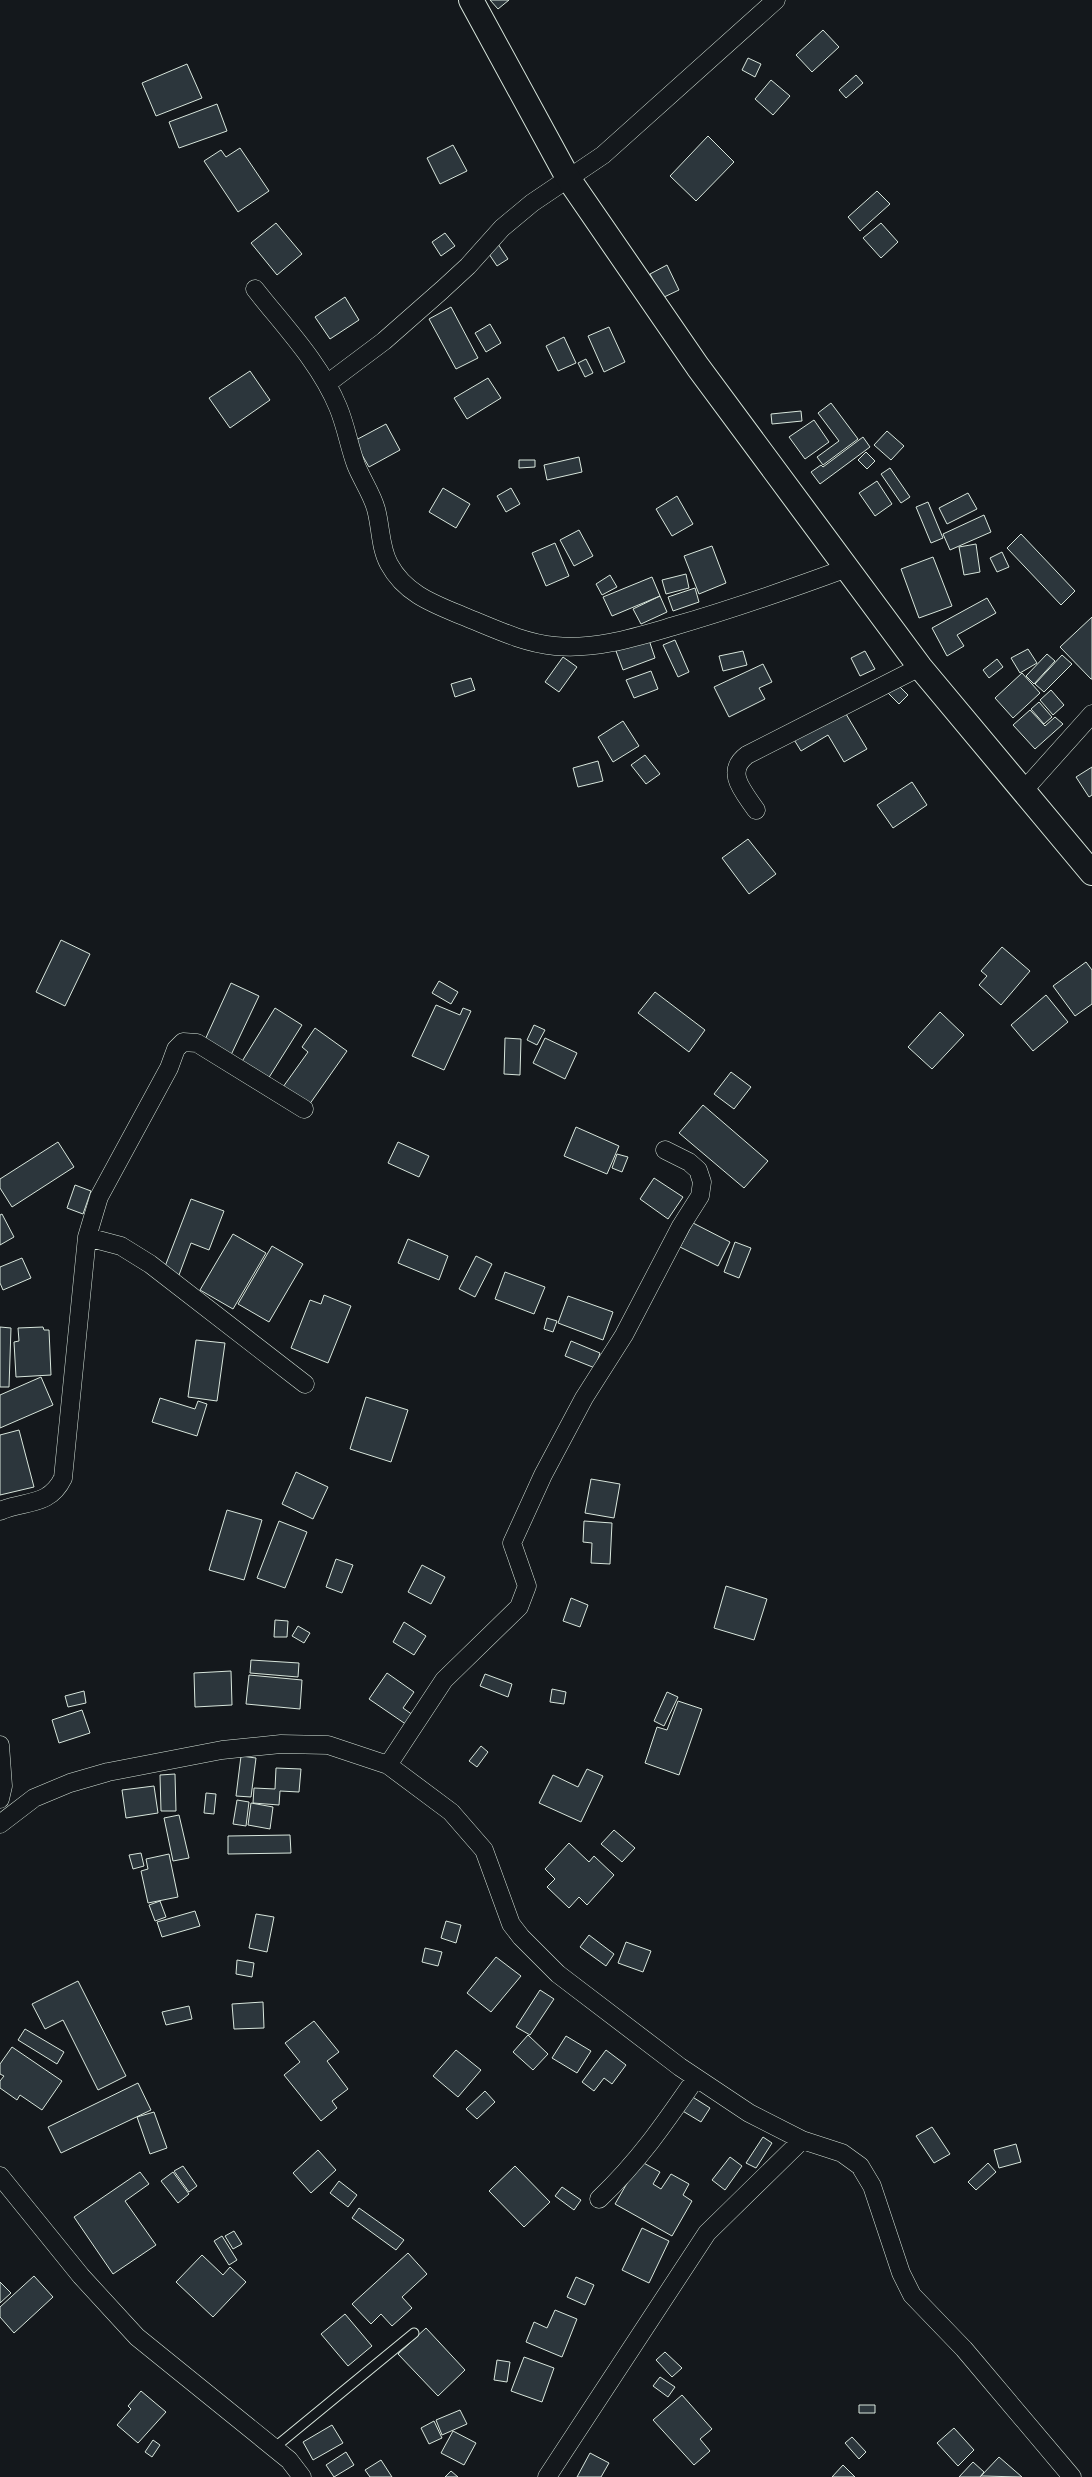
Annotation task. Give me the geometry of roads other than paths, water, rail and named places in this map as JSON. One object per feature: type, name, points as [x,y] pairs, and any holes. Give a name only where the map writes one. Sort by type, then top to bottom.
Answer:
[{"type":"street","points":[[471,0],[568,178],[698,367],[920,667],[1092,873]]},
{"type":"street","points":[[328,384],[384,340],[442,290],[468,266],[502,228],[532,203],[602,155],[776,0]]},
{"type":"street","points":[[255,289],[328,384],[346,428],[355,464],[376,507],[388,564],[400,580],[416,595],[429,603],[513,637],[554,646],[587,646],[630,638],[764,598],[847,568]]},
{"type":"street","points":[[756,810],[739,785],[736,772],[738,761],[746,755],[920,667]]},
{"type":"street","points":[[1024,790],[1092,714]]},
{"type":"street","points":[[0,1511],[41,1500],[58,1489],[63,1478],[87,1237],[99,1197],[145,1115],[176,1049],[183,1042],[196,1042],[304,1109]]},
{"type":"street","points":[[388,1765],[444,1680],[519,1607],[526,1586],[512,1543],[543,1475],[584,1398],[624,1335],[681,1226],[700,1196],[702,1182],[698,1170],[688,1162],[665,1150]]},
{"type":"street","points":[[87,1237],[121,1246],[150,1264],[305,1384]]},
{"type":"street","points":[[0,1824],[34,1798],[70,1783],[108,1772],[222,1750],[281,1744],[328,1745],[388,1765],[451,1812],[484,1850],[511,1924],[521,1937],[558,1974],[696,2078],[749,2113],[802,2140],[842,2153],[860,2166],[872,2186],[901,2273],[912,2295],[964,2350],[1072,2477]]},
{"type":"street","points":[[0,1745],[3,1786],[0,1799]]},
{"type":"street","points":[[599,2200],[629,2171],[696,2078]]},
{"type":"street","points":[[547,2477],[707,2233],[802,2140]]},
{"type":"street","points":[[0,2176],[82,2276],[137,2337],[274,2448],[288,2460],[302,2477]]},
{"type":"lane","points":[[274,2448],[414,2333]]}]
